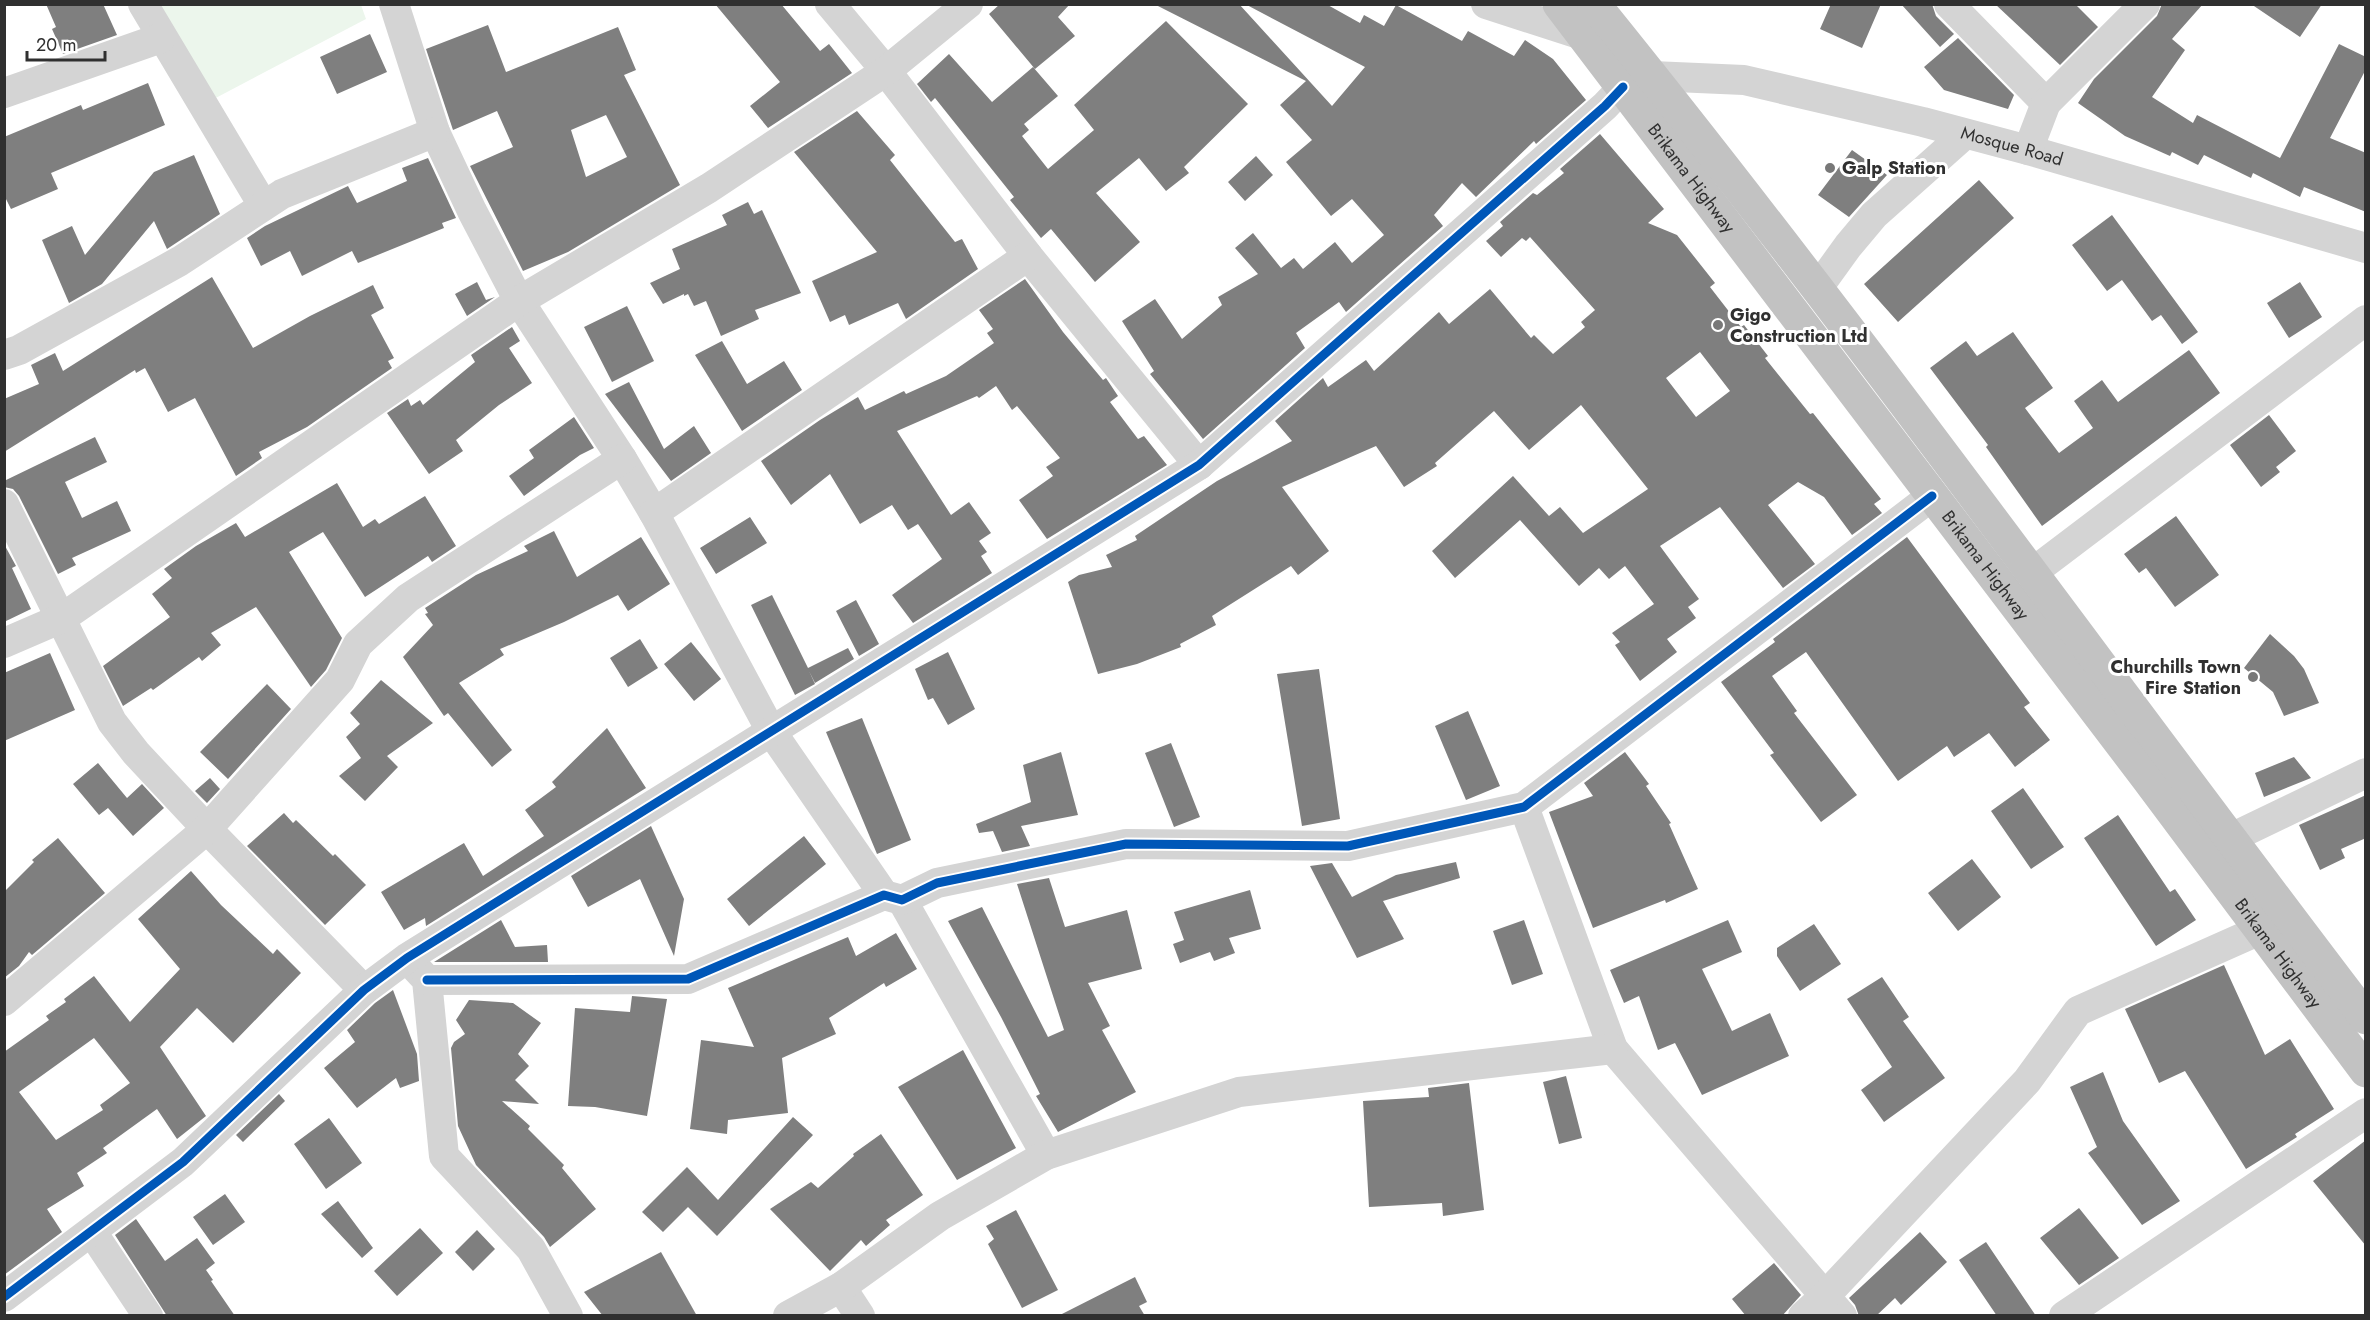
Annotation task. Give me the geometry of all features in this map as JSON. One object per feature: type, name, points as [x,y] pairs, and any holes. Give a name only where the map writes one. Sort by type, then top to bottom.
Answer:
[{"type":"highway","name":"Brikama Highway","points":[[1559,4],[1582,35],[1637,81]]},
{"type":"highway","name":"Brikama Highway","points":[[1594,4],[1637,81],[2033,572],[2260,930],[2366,1071]]},
{"type":"highway","name":"Brikama Highway","points":[[1796,281],[1932,496],[2159,770],[2229,839],[2366,1018]]},
{"type":"street","points":[[143,4],[161,38],[263,205]]},
{"type":"street","points":[[394,4],[435,132],[472,211],[519,301],[622,459],[654,513],[771,731],[893,897],[1046,1155]]},
{"type":"street","points":[[830,4],[886,70],[1028,256],[1199,465]]},
{"type":"street","points":[[4,643],[62,618],[519,301],[709,189],[886,70],[968,4]]},
{"type":"street","points":[[1486,4],[1582,35]]},
{"type":"street","points":[[1949,4],[2046,104]]},
{"type":"street","points":[[2028,150],[2046,104],[2145,4]]},
{"type":"street","points":[[4,93],[161,38]]},
{"type":"street","name":"Mosque Road","points":[[1637,81],[1744,80],[2028,150],[2366,248]]},
{"type":"street","points":[[4,1297],[183,1162],[364,990],[407,958],[1199,465],[1605,106],[1637,81]]},
{"type":"street","points":[[4,356],[19,350],[180,261],[282,194],[435,132]]},
{"type":"street","points":[[1796,281],[1848,246],[1874,216],[1965,134]]},
{"type":"street","points":[[654,513],[1028,256]]},
{"type":"street","points":[[2033,572],[2366,320]]},
{"type":"street","points":[[4,1001],[207,829],[340,680],[358,644],[408,598],[622,459]]},
{"type":"street","points":[[427,980],[688,979],[893,897],[936,883],[1126,844],[1348,846],[1524,807],[1932,496]]},
{"type":"street","points":[[4,504],[112,722],[136,753],[207,829],[364,990]]},
{"type":"street","points":[[2229,839],[2366,773]]},
{"type":"street","points":[[1524,807],[1613,1050],[1834,1306]]},
{"type":"street","points":[[1803,1316],[1834,1306],[2027,1080],[2078,1011],[2260,930]]},
{"type":"street","points":[[407,958],[427,980],[444,1156],[531,1249],[568,1316]]},
{"type":"street","points":[[788,1316],[841,1287],[940,1216],[1046,1155],[1239,1092],[1613,1050]]},
{"type":"street","points":[[2064,1316],[2366,1113]]},
{"type":"street","points":[[93,1232],[148,1316]]},
{"type":"street","points":[[841,1287],[860,1316]]},
{"type":"shaded area","points":[[153,5],[361,5],[366,19],[210,101]]},
{"type":"building","points":[[46,4],[103,4],[117,35],[63,54],[52,29],[56,27]]},
{"type":"building","points":[[715,4],[781,4],[820,51],[829,44],[852,73],[768,128],[750,106],[780,82]]},
{"type":"building","points":[[1000,4],[1070,4],[1058,17],[1075,36],[1035,69],[989,14]]},
{"type":"building","points":[[1154,4],[1239,4],[1332,106],[1365,67],[1245,4],[1326,4],[1360,23],[1364,15],[1384,26],[1396,5],[1462,41],[1468,31],[1514,56],[1525,40],[1553,59],[1586,100],[1536,144],[1534,141],[1476,197],[1462,183],[1434,215],[1443,226],[1346,312],[1339,302],[1296,333],[1305,348],[1203,439],[1150,374],[1154,371],[1122,321],[1155,299],[1182,339],[1222,305],[1218,297],[1258,274],[1235,248],[1253,233],[1281,268],[1294,258],[1303,269],[1335,242],[1352,263],[1384,235],[1352,199],[1331,216],[1286,162],[1312,140],[1280,105],[1306,81]]},
{"type":"building","points":[[1831,4],[1881,4],[1862,48],[1820,29]]},
{"type":"building","points":[[1901,4],[1932,4],[1936,16],[1954,34],[1940,47]]},
{"type":"building","points":[[1995,4],[2075,4],[2098,27],[2060,65]]},
{"type":"building","points":[[2162,4],[2203,4],[2172,39],[2185,50],[2152,97],[2193,123],[2197,115],[2280,158],[2339,44],[2366,57],[2366,69],[2330,138],[2366,153],[2366,212],[2304,187],[2300,197],[2253,173],[2251,178],[2204,155],[2198,165],[2172,152],[2170,156],[2125,136],[2078,103],[2094,79],[2157,16]]},
{"type":"building","points":[[2251,4],[2322,4],[2300,37]]},
{"type":"building","points":[[1166,21],[1248,104],[1184,167],[1189,173],[1166,191],[1139,158],[1096,193],[1140,242],[1095,282],[1051,229],[1041,238],[1010,200],[1014,197],[935,98],[931,102],[917,84],[949,54],[992,102],[1033,67],[1058,96],[1024,124],[1029,130],[1022,136],[1048,169],[1094,130],[1074,105]]},
{"type":"building","points":[[488,25],[506,72],[618,27],[636,70],[624,75],[680,185],[568,252],[523,271],[470,166],[513,147],[497,111],[453,130],[426,49]],"holes":[[[606,115],[627,157],[586,177],[571,130]]]},
{"type":"building","points":[[370,34],[387,72],[337,94],[320,57]]},
{"type":"building","points":[[1958,38],[2014,95],[2008,109],[1944,90],[1924,67]]},
{"type":"building","points":[[148,83],[165,125],[51,173],[58,189],[11,209],[4,195],[4,137],[81,105],[83,110]]},
{"type":"building","points":[[857,111],[895,155],[890,160],[955,242],[962,239],[978,269],[906,319],[898,303],[849,325],[845,315],[830,322],[812,281],[877,252],[794,152]]},
{"type":"building","points":[[1600,134],[1664,209],[1648,223],[1677,235],[1715,283],[1710,287],[1741,327],[1744,325],[1768,356],[1765,358],[1810,414],[1813,413],[1881,499],[1874,504],[1882,513],[1852,535],[1824,497],[1798,482],[1768,505],[1815,564],[1783,588],[1720,507],[1660,546],[1699,599],[1688,607],[1696,618],[1667,639],[1677,652],[1640,681],[1615,645],[1620,642],[1612,633],[1654,604],[1625,566],[1609,579],[1599,568],[1579,586],[1520,520],[1455,578],[1432,551],[1513,476],[1549,516],[1560,507],[1583,533],[1648,489],[1581,405],[1529,450],[1494,411],[1435,463],[1437,466],[1404,487],[1376,446],[1282,487],[1329,551],[1298,575],[1291,566],[1212,616],[1216,625],[1180,644],[1181,647],[1137,664],[1098,674],[1068,582],[1079,575],[1112,567],[1106,555],[1137,540],[1135,536],[1217,481],[1292,441],[1275,421],[1323,378],[1328,387],[1366,360],[1374,371],[1439,312],[1449,324],[1490,289],[1531,338],[1534,335],[1553,354],[1585,327],[1581,322],[1595,310],[1530,237],[1526,241],[1522,238],[1501,257],[1486,241],[1503,226],[1500,222],[1533,193],[1537,195],[1564,173],[1560,169]],"holes":[[[1700,352],[1730,391],[1696,417],[1666,378]]]},
{"type":"building","points":[[1852,150],[1887,175],[1849,217],[1818,195]]},
{"type":"building","points":[[194,155],[220,214],[167,249],[154,221],[102,284],[69,303],[42,240],[72,226],[85,255],[154,172]]},
{"type":"building","points":[[1256,156],[1273,175],[1245,201],[1228,182]]},
{"type":"building","points":[[428,158],[456,218],[442,223],[444,228],[358,263],[352,251],[302,276],[290,251],[261,266],[247,238],[265,226],[348,186],[357,203],[407,181],[402,168]]},
{"type":"building","points":[[1979,180],[2014,218],[1898,322],[1864,284]]},
{"type":"building","points":[[748,202],[754,214],[762,210],[801,293],[755,310],[759,319],[721,336],[706,301],[694,306],[688,294],[684,296],[684,294],[663,304],[650,283],[680,269],[672,249],[727,225],[722,215]]},
{"type":"building","points":[[2112,215],[2198,332],[2182,344],[2161,315],[2152,321],[2122,280],[2107,291],[2072,245]]},
{"type":"building","points":[[212,277],[253,348],[310,316],[373,285],[384,308],[371,315],[394,358],[388,361],[392,368],[307,427],[259,452],[262,458],[236,476],[195,398],[168,412],[145,368],[136,373],[135,370],[4,452],[4,399],[39,384],[31,365],[55,353],[63,371]]},
{"type":"building","points":[[1025,279],[1063,332],[1103,380],[1106,378],[1118,396],[1110,402],[1138,439],[1144,436],[1167,465],[1047,539],[1019,500],[1053,476],[1046,467],[1060,458],[1017,406],[1012,410],[996,386],[979,398],[977,396],[897,431],[951,515],[969,502],[991,533],[979,541],[987,552],[981,556],[992,573],[913,623],[892,595],[942,559],[918,524],[908,530],[892,505],[860,524],[830,474],[791,505],[761,461],[858,397],[865,410],[904,391],[906,394],[946,376],[994,343],[987,333],[993,329],[979,310]]},
{"type":"building","points":[[477,282],[486,300],[495,297],[467,316],[455,294]]},
{"type":"building","points":[[2300,282],[2322,317],[2289,338],[2267,303]]},
{"type":"building","points":[[627,306],[654,361],[612,382],[584,327]]},
{"type":"building","points":[[512,327],[520,341],[509,348],[532,383],[499,405],[456,440],[463,451],[429,474],[387,413],[408,399],[411,406],[420,400],[423,405],[475,362],[471,355]]},
{"type":"building","points":[[2013,332],[2053,388],[2025,408],[2059,453],[2093,428],[2074,401],[2102,380],[2118,402],[2189,350],[2220,393],[2042,526],[1986,447],[1988,445],[1930,368],[1966,341],[1977,356]]},
{"type":"building","points":[[722,341],[747,384],[784,361],[802,390],[742,431],[695,355]]},
{"type":"building","points":[[629,382],[664,449],[694,426],[711,453],[671,481],[605,394]]},
{"type":"building","points":[[2269,415],[2296,451],[2276,467],[2280,472],[2261,487],[2230,445]]},
{"type":"building","points":[[574,417],[594,448],[580,455],[524,496],[509,476],[534,458],[529,450]]},
{"type":"building","points":[[95,437],[107,462],[65,482],[82,518],[117,501],[131,531],[72,558],[76,565],[58,574],[19,496],[13,489],[4,487],[4,481]]},
{"type":"building","points":[[337,483],[363,527],[375,519],[379,524],[425,496],[456,546],[432,562],[428,556],[365,597],[323,532],[289,552],[342,638],[326,670],[311,687],[256,607],[211,633],[221,645],[202,661],[199,657],[153,690],[151,688],[123,706],[103,666],[170,617],[152,594],[172,578],[164,569],[196,546],[236,523],[245,537]]},
{"type":"building","points":[[2176,516],[2219,575],[2175,607],[2146,568],[2139,573],[2124,554]]},
{"type":"building","points":[[750,517],[767,543],[716,574],[700,548]]},
{"type":"building","points":[[554,531],[577,577],[641,537],[670,584],[628,611],[618,595],[564,622],[500,649],[504,655],[459,683],[512,750],[492,767],[448,713],[444,716],[403,657],[433,625],[425,614],[428,613],[425,608],[476,575],[528,551],[524,546]]},
{"type":"building","points":[[1907,537],[2030,703],[2024,707],[2050,740],[2015,767],[1989,733],[1954,757],[1947,746],[1898,781],[1806,652],[1772,676],[1797,711],[1794,713],[1857,795],[1821,822],[1770,755],[1774,753],[1721,682],[1775,642],[1773,639]]},
{"type":"building","points":[[4,544],[16,566],[12,568],[31,609],[4,622]]},
{"type":"building","points":[[772,595],[808,668],[848,648],[854,659],[815,683],[809,671],[815,684],[795,695],[751,605]]},
{"type":"building","points":[[856,600],[879,644],[859,656],[836,611]]},
{"type":"building","points":[[2270,634],[2294,656],[2304,669],[2319,703],[2284,716],[2273,692],[2244,668]]},
{"type":"building","points":[[640,639],[658,668],[628,687],[610,658]]},
{"type":"building","points":[[691,642],[721,679],[694,701],[664,664]]},
{"type":"building","points":[[948,652],[975,709],[948,725],[933,698],[928,700],[915,669]]},
{"type":"building","points":[[50,653],[75,710],[4,741],[4,673]]},
{"type":"building","points":[[1319,669],[1340,819],[1302,826],[1277,674]]},
{"type":"building","points":[[381,680],[433,723],[387,756],[398,767],[365,801],[339,776],[361,758],[346,737],[360,724],[350,713]]},
{"type":"building","points":[[267,684],[291,709],[228,779],[200,752]]},
{"type":"building","points":[[1468,711],[1500,786],[1466,800],[1435,726]]},
{"type":"building","points":[[862,718],[911,840],[877,854],[826,732]]},
{"type":"building","points":[[607,728],[646,788],[426,926],[425,918],[404,930],[381,892],[464,843],[483,876],[544,836],[525,810],[556,787],[552,782]]},
{"type":"building","points":[[1171,743],[1200,817],[1174,827],[1145,753]]},
{"type":"building","points":[[1061,752],[1078,815],[1021,826],[1030,846],[1002,852],[993,831],[979,833],[976,824],[1031,802],[1023,765]]},
{"type":"building","points":[[1625,752],[1649,784],[1646,786],[1671,823],[1669,824],[1698,889],[1666,903],[1665,900],[1593,928],[1549,812],[1593,796],[1584,783]]},
{"type":"building","points":[[2294,757],[2311,778],[2264,797],[2255,773]]},
{"type":"building","points":[[98,763],[127,798],[142,784],[164,808],[133,836],[108,808],[99,815],[73,784]]},
{"type":"building","points":[[210,778],[220,789],[207,803],[195,791]]},
{"type":"building","points":[[2023,788],[2064,847],[2031,869],[1991,811]]},
{"type":"building","points":[[2366,795],[2366,838],[2341,849],[2345,858],[2320,870],[2299,825]]},
{"type":"building","points":[[284,813],[293,823],[296,820],[333,856],[335,854],[366,885],[325,925],[247,846]]},
{"type":"building","points":[[2118,815],[2170,892],[2175,889],[2196,920],[2156,946],[2084,838]]},
{"type":"building","points":[[651,826],[684,899],[674,956],[640,879],[588,907],[571,876]]},
{"type":"building","points":[[804,836],[826,864],[749,926],[727,899]]},
{"type":"building","points":[[58,838],[105,893],[32,955],[29,952],[19,966],[4,978],[4,892],[34,862],[32,860]]},
{"type":"building","points":[[1972,859],[2001,897],[1958,931],[1928,893]]},
{"type":"building","points":[[1456,862],[1460,878],[1383,901],[1404,939],[1357,958],[1310,866],[1332,863],[1352,897],[1396,875]]},
{"type":"building","points":[[191,871],[221,905],[273,954],[277,949],[301,973],[233,1043],[197,1008],[160,1047],[206,1116],[177,1139],[157,1109],[103,1148],[107,1153],[77,1173],[84,1186],[47,1209],[62,1232],[4,1275],[4,1052],[49,1020],[46,1016],[66,1002],[64,999],[94,976],[130,1022],[180,969],[138,919]],"holes":[[[94,1038],[130,1083],[100,1105],[103,1110],[56,1140],[19,1092]]]},
{"type":"building","points":[[1049,878],[1065,927],[1127,910],[1142,969],[1088,983],[1110,1026],[1102,1030],[1136,1092],[1058,1132],[1036,1096],[1040,1094],[948,921],[982,907],[1048,1037],[1064,1030],[1017,884]]},
{"type":"building","points":[[1250,890],[1261,929],[1229,938],[1235,953],[1214,961],[1210,952],[1180,963],[1173,944],[1184,940],[1174,912]]},
{"type":"building","points":[[501,920],[515,947],[547,945],[548,962],[434,962]]},
{"type":"building","points":[[1524,920],[1543,974],[1512,985],[1493,931]]},
{"type":"building","points":[[1728,920],[1742,952],[1702,969],[1732,1031],[1770,1013],[1789,1056],[1702,1095],[1675,1043],[1658,1050],[1639,996],[1624,1003],[1610,970]]},
{"type":"building","points":[[1814,924],[1841,964],[1800,991],[1777,956],[1777,948]]},
{"type":"building","points":[[896,933],[917,969],[886,987],[884,983],[829,1018],[836,1034],[782,1058],[788,1113],[728,1120],[727,1134],[690,1129],[701,1040],[754,1047],[728,988],[848,937],[856,956]]},
{"type":"building","points":[[2224,965],[2265,1055],[2290,1039],[2334,1109],[2295,1134],[2297,1137],[2246,1169],[2185,1071],[2159,1083],[2125,1009]]},
{"type":"building","points":[[1882,977],[1909,1017],[1903,1021],[1945,1078],[1884,1122],[1861,1090],[1892,1067],[1847,999]]},
{"type":"building","points":[[393,990],[417,1054],[419,1081],[400,1088],[396,1078],[357,1108],[324,1068],[355,1042],[347,1030],[375,1003]]},
{"type":"building","points":[[632,996],[667,999],[647,1116],[595,1107],[568,1106],[575,1008],[630,1012]]},
{"type":"building","points":[[469,1000],[513,1003],[541,1023],[518,1054],[529,1066],[515,1080],[539,1104],[502,1101],[530,1126],[528,1129],[564,1165],[562,1168],[596,1209],[550,1247],[544,1237],[476,1165],[458,1126],[451,1048],[454,1042],[465,1034],[456,1020]]},
{"type":"building","points":[[963,1050],[1016,1148],[957,1180],[898,1087]]},
{"type":"building","points":[[2103,1072],[2123,1121],[2180,1201],[2142,1225],[2088,1153],[2097,1147],[2070,1087]]},
{"type":"building","points":[[1566,1076],[1582,1138],[1559,1144],[1543,1082]]},
{"type":"building","points":[[1469,1083],[1484,1210],[1443,1216],[1442,1203],[1369,1207],[1363,1101],[1429,1097],[1428,1088]]},
{"type":"building","points":[[279,1094],[285,1101],[243,1142],[236,1135]]},
{"type":"building","points":[[793,1117],[813,1135],[717,1236],[688,1207],[663,1232],[642,1212],[687,1167],[718,1200]]},
{"type":"building","points":[[329,1118],[362,1163],[326,1189],[294,1144]]},
{"type":"building","points":[[881,1134],[923,1195],[886,1220],[890,1225],[866,1246],[861,1240],[830,1271],[770,1209],[811,1182],[818,1188],[854,1156],[853,1154]]},
{"type":"building","points":[[2366,1140],[2366,1246],[2313,1181]]},
{"type":"building","points":[[225,1194],[245,1222],[213,1245],[193,1217]]},
{"type":"building","points":[[338,1201],[373,1248],[362,1258],[321,1214]]},
{"type":"building","points":[[2079,1208],[2119,1258],[2079,1285],[2040,1238]]},
{"type":"building","points":[[1016,1210],[1058,1290],[1022,1308],[988,1244],[994,1239],[986,1226]]},
{"type":"building","points":[[136,1219],[165,1261],[197,1238],[215,1263],[206,1270],[213,1280],[211,1281],[235,1316],[167,1316],[115,1235]]},
{"type":"building","points":[[420,1228],[443,1253],[397,1296],[374,1271]]},
{"type":"building","points":[[477,1230],[495,1249],[473,1271],[455,1252]]},
{"type":"building","points":[[1920,1232],[1947,1262],[1901,1305],[1895,1298],[1876,1316],[1859,1316],[1855,1305],[1849,1298]]},
{"type":"building","points":[[1986,1242],[2036,1316],[1997,1316],[1959,1260]]},
{"type":"building","points":[[661,1252],[697,1316],[603,1316],[584,1292]]},
{"type":"building","points":[[1774,1263],[1801,1295],[1782,1316],[1746,1316],[1732,1299]]},
{"type":"building","points":[[1135,1277],[1147,1302],[1139,1306],[1145,1316],[1058,1316]]},
{"type":"cycle path","points":[[4,1297],[183,1162],[364,990],[407,958],[1199,465],[1605,106],[1623,87]]},
{"type":"cycle path","points":[[427,980],[688,979],[884,895],[902,900],[937,883],[1126,844],[1348,846],[1524,807],[1932,496]]},
{"type":"place","name":"Galp Station","points":[[1830,168]]},
{"type":"place","name":"Gigo Construction Ltd","points":[[1718,325]]},
{"type":"place","name":"Churchills Town Fire Station","points":[[2253,677]]}]
